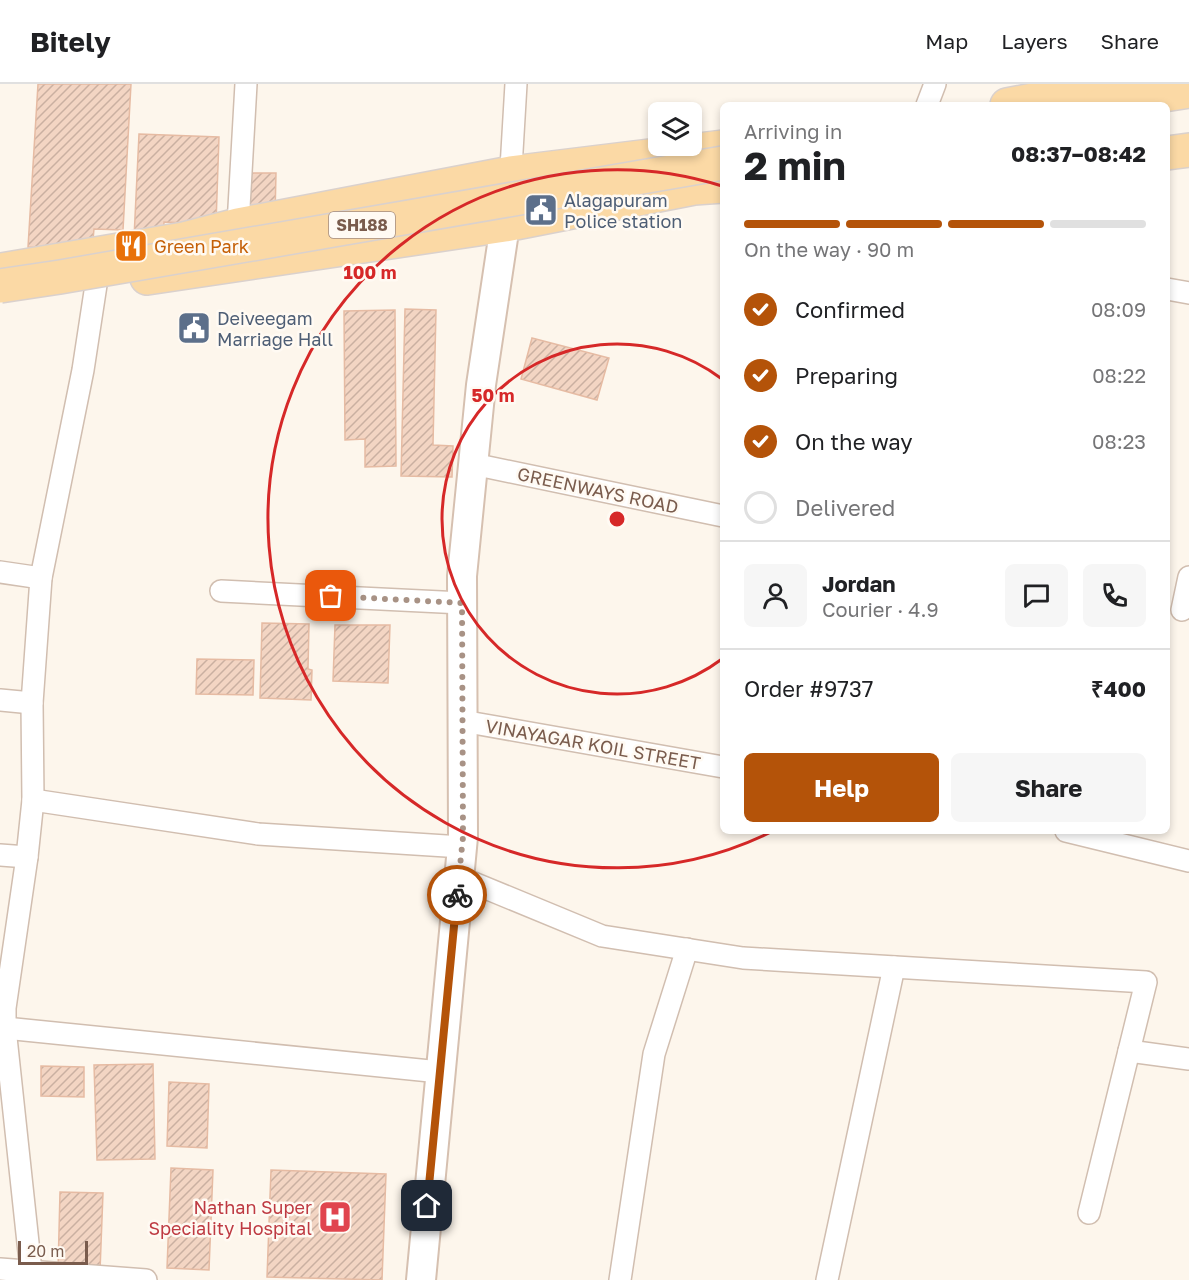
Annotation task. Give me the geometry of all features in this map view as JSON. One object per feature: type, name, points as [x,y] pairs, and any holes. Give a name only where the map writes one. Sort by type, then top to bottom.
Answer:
[{"type":"main road","points":[[1023,102],[1116,84]]},
{"type":"main road","points":[[1119,102],[1189,91]]},
{"type":"main road","points":[[1170,114],[1189,111]]},
{"type":"main road","points":[[0,270],[184,239],[238,225],[511,173],[720,147]]},
{"type":"main road","points":[[1170,153],[1189,150]]},
{"type":"main road","name":"SH188","points":[[0,286],[720,164]]},
{"type":"main road","points":[[0,299],[505,225],[716,188]]},
{"type":"street","points":[[238,225],[246,84]]},
{"type":"street","points":[[421,1280],[462,847],[462,576],[481,384],[511,173],[516,84]]},
{"type":"street","points":[[928,102],[935,84]]},
{"type":"street","points":[[31,1276],[3,1014],[27,857],[33,800],[32,703],[41,578],[83,370],[96,285]]},
{"type":"street","points":[[1170,290],[1189,293]]},
{"type":"street","name":"GREENWAYS ROAD","points":[[473,464],[720,515]]},
{"type":"street","points":[[0,572],[41,578]]},
{"type":"street","points":[[1179,609],[1189,577]]},
{"type":"street","points":[[221,591],[462,603]]},
{"type":"street","points":[[0,700],[32,703]]},
{"type":"street","name":"VINAYAGAR KOIL STREET","points":[[462,721],[720,766]]},
{"type":"street","points":[[33,800],[258,834],[462,847]]},
{"type":"street","points":[[1078,834],[1189,861]]},
{"type":"street","points":[[0,855],[27,857]]},
{"type":"street","points":[[459,877],[602,936],[743,958],[1146,982],[1089,1213]]},
{"type":"street","points":[[620,1280],[654,1054],[687,949]]},
{"type":"street","points":[[827,1280],[894,967]]},
{"type":"street","points":[[3,1014],[440,1072]]},
{"type":"street","points":[[1129,1051],[1189,1059]]},
{"type":"street","points":[[0,1269],[31,1276],[146,1280]]},
{"type":"building","points":[[38,84],[131,84],[123,230],[94,229],[92,251],[28,247]]},
{"type":"building","points":[[139,134],[219,137],[216,224],[164,222],[163,239],[134,238]]},
{"type":"building","points":[[245,173],[276,173],[275,216],[244,215]]},
{"type":"building","points":[[405,309],[436,310],[433,445],[453,446],[452,477],[401,476]]},
{"type":"building","points":[[395,310],[396,466],[365,467],[365,439],[345,440],[344,311]]},
{"type":"building","points":[[532,338],[609,358],[597,400],[521,379]]},
{"type":"building","points":[[262,623],[309,624],[308,669],[312,670],[311,700],[260,698]]},
{"type":"building","points":[[335,625],[390,625],[388,683],[333,681]]},
{"type":"building","points":[[197,659],[254,660],[253,695],[196,694]]},
{"type":"building","points":[[153,1064],[155,1159],[97,1160],[94,1065]]},
{"type":"building","points":[[41,1066],[84,1067],[84,1097],[41,1096]]},
{"type":"building","points":[[169,1082],[209,1084],[207,1148],[167,1146]]},
{"type":"building","points":[[171,1168],[213,1170],[209,1270],[167,1268]]},
{"type":"building","points":[[271,1170],[386,1174],[382,1280],[267,1277]]},
{"type":"building","points":[[60,1192],[103,1193],[100,1271],[58,1270]]},
{"type":"way so far","points":[[331,596],[462,603],[463,837],[457,895]]},
{"type":"place","name":"Alagapuram Police station","points":[[541,210]]},
{"type":"place","name":"Green Park","points":[[131,246]]},
{"type":"place","name":"Deiveegam Marriage Hall","points":[[194,328]]},
{"type":"place","name":"Nathan Super Speciality Hospital","points":[[335,1217]]},
{"type":"route","points":[[427,1206],[457,895]]}]
